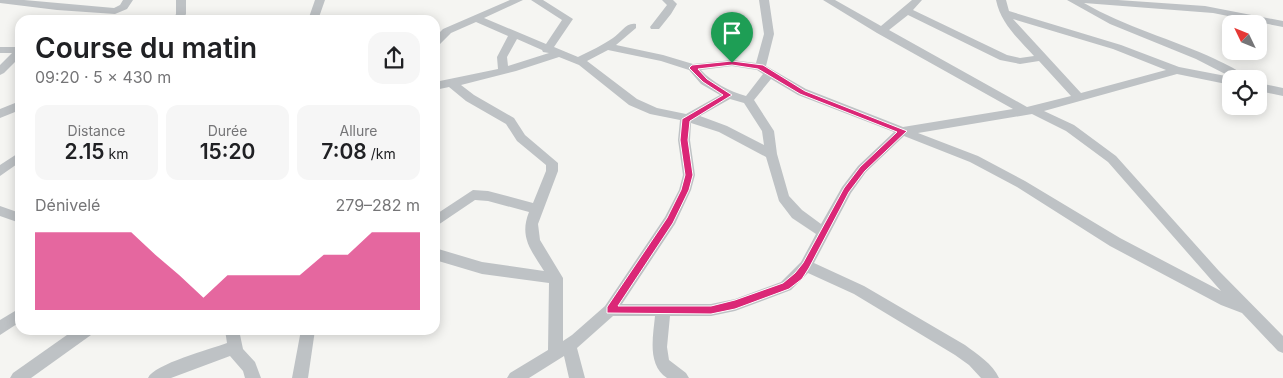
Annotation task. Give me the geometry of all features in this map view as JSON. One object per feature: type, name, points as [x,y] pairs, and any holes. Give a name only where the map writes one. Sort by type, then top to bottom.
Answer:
[{"type":"street","points":[[0,0],[115,11],[124,8],[128,0]]},
{"type":"street","points":[[180,15],[181,0]]},
{"type":"street","points":[[315,15],[320,0]]},
{"type":"street","points":[[440,38],[447,31],[518,0]]},
{"type":"street","points":[[440,85],[503,71],[552,52],[568,19],[536,0]]},
{"type":"street","points":[[655,27],[668,12],[672,4],[667,0]]},
{"type":"street","points":[[748,100],[765,70],[769,34],[764,0]]},
{"type":"street","points":[[828,0],[881,31],[1029,111],[1070,128],[1112,159],[1147,201],[1283,346]]},
{"type":"street","points":[[881,31],[907,11],[917,0]]},
{"type":"street","points":[[1001,0],[1004,13],[1012,26],[1040,58],[1080,98]]},
{"type":"street","points":[[1072,0],[1112,22],[1200,54],[1227,70]]},
{"type":"street","points":[[1084,0],[1211,11],[1283,24]]},
{"type":"street","points":[[1176,0],[1211,11]]},
{"type":"street","points":[[0,11],[11,1]]},
{"type":"street","points":[[907,11],[1004,58],[1020,61],[1040,58]]},
{"type":"street","points":[[1004,13],[1117,47],[1178,70],[1222,80]]},
{"type":"street","points":[[475,18],[513,36],[579,61],[633,102],[654,112],[702,121],[723,129],[771,154]]},
{"type":"street","points":[[579,61],[618,40],[632,26]]},
{"type":"street","points":[[503,71],[502,57],[513,36]]},
{"type":"street","points":[[606,46],[663,58],[692,68],[705,81],[729,95],[748,100],[768,131],[771,154],[785,202],[796,214],[824,233]]},
{"type":"street","points":[[0,50],[15,50]]},
{"type":"street","points":[[0,70],[15,55]]},
{"type":"street","points":[[692,68],[732,63],[765,70],[802,92],[994,169],[1115,242],[1226,301],[1247,309]]},
{"type":"street","points":[[610,310],[711,310],[735,304],[786,286],[806,266],[852,183],[862,169],[903,131],[1029,111],[1178,70]]},
{"type":"street","points":[[451,83],[470,98],[510,121],[519,136],[552,163],[552,170],[531,224],[533,241],[556,278],[556,354]]},
{"type":"street","points":[[1267,88],[1283,92]]},
{"type":"street","points":[[686,119],[729,95]]},
{"type":"street","points":[[0,114],[15,107]]},
{"type":"street","points":[[515,378],[529,372],[569,345],[594,326],[610,310],[670,220],[685,190],[689,175],[684,140],[686,119]]},
{"type":"street","points":[[0,171],[15,160]]},
{"type":"street","points":[[440,218],[473,195],[488,196],[537,209]]},
{"type":"street","points":[[0,212],[15,216]]},
{"type":"street","points":[[440,255],[482,268],[556,278]]},
{"type":"street","points":[[806,266],[859,290],[960,350],[974,360],[991,378]]},
{"type":"street","points":[[663,310],[660,347],[662,362],[670,372],[680,378]]},
{"type":"street","points":[[0,328],[15,318]]},
{"type":"street","points":[[18,378],[79,335]]},
{"type":"street","points":[[233,335],[236,352],[250,367],[253,378]]},
{"type":"street","points":[[300,378],[307,335]]},
{"type":"street","points":[[569,345],[577,378]]},
{"type":"street","points":[[156,378],[178,367],[235,347]]},
{"type":"route","points":[[732,63],[760,67],[802,92],[834,106],[903,131],[862,169],[846,190],[806,266],[786,286],[773,292],[711,310],[610,310],[670,220],[685,190],[689,175],[684,140],[686,119],[729,95],[705,81],[692,68],[732,63]]}]
